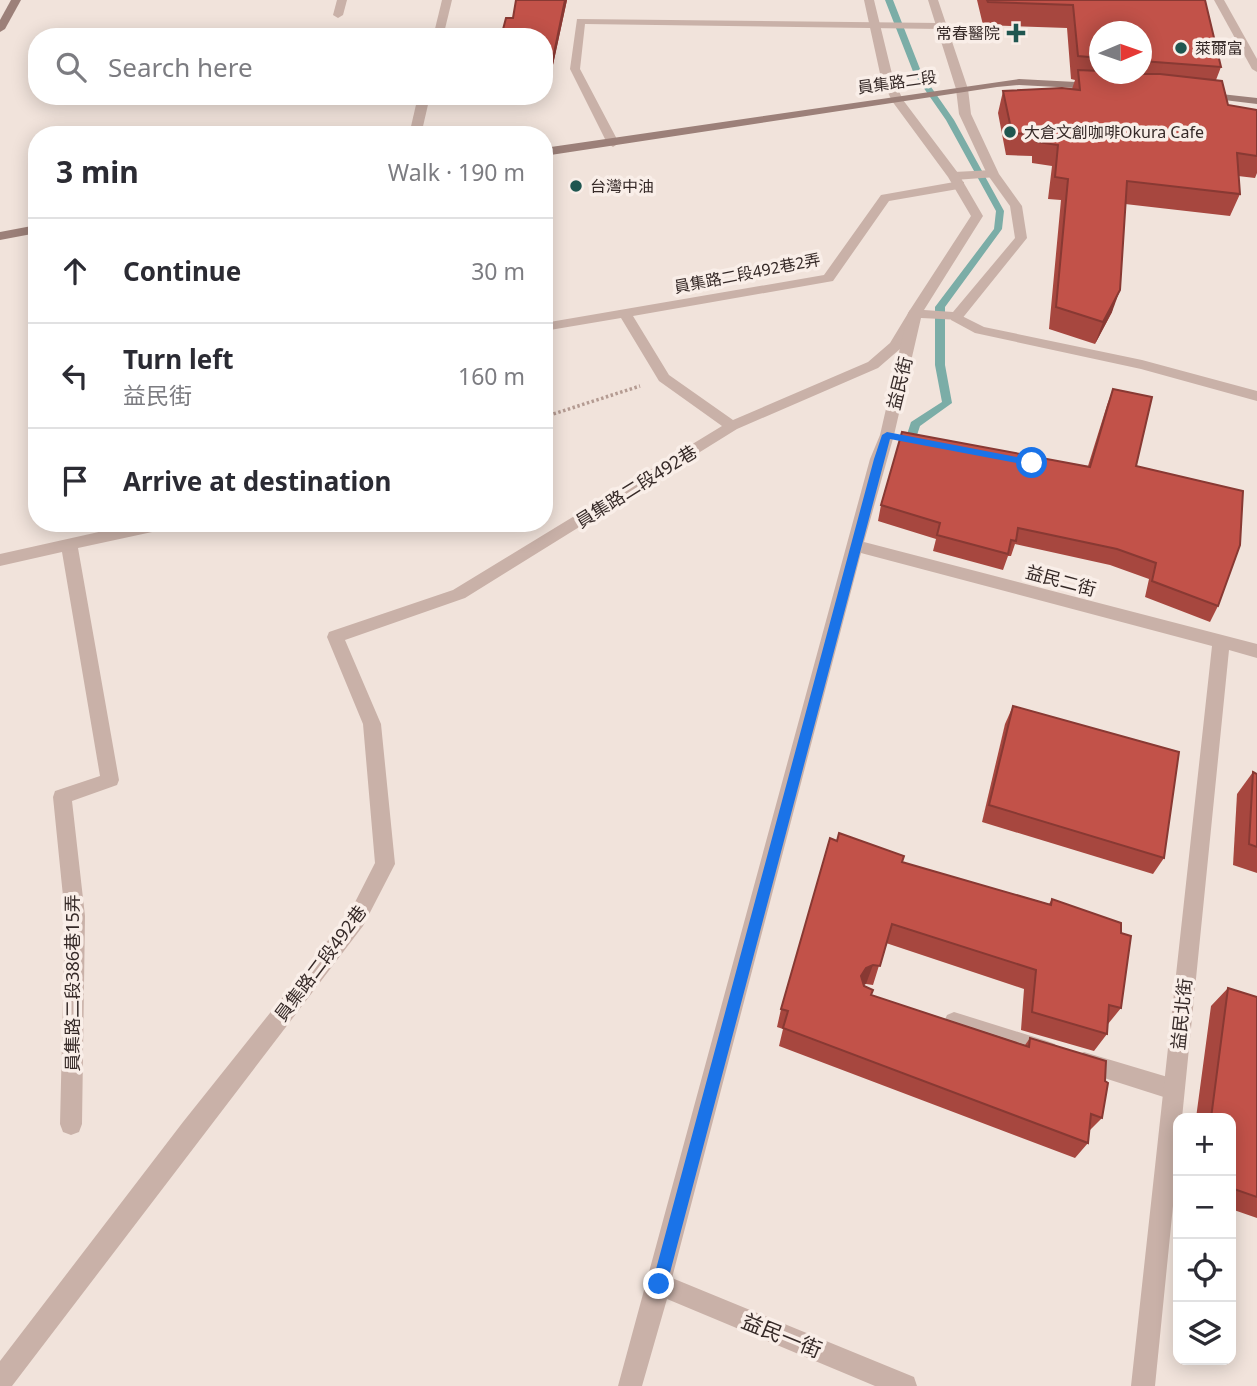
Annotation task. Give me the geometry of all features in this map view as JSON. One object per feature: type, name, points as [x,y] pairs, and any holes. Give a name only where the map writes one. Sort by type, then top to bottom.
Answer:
[{"type":"main road","points":[[0,29],[16,0]]},
{"type":"main road","name":"員集路二段","points":[[553,151],[1018,82],[1102,86]]},
{"type":"main road","points":[[1192,94],[1257,101]]},
{"type":"main road","points":[[0,236],[28,231]]},
{"type":"street","points":[[338,15],[342,0]]},
{"type":"street","points":[[440,28],[447,0]]},
{"type":"street","name":"員集路二段492巷","points":[[0,1381],[191,1130],[356,920],[385,864],[372,724],[335,637],[459,594],[732,426],[873,365],[895,346],[977,216],[957,181],[898,101],[887,78],[869,0]]},
{"type":"street","points":[[933,0],[962,89],[964,114],[993,174],[1016,206],[1021,238],[956,317]]},
{"type":"street","points":[[1219,0],[1257,69]]},
{"type":"street","points":[[613,143],[575,69],[581,23],[940,26]]},
{"type":"street","points":[[417,126],[422,105]]},
{"type":"street","name":"員集路二段492巷2弄","points":[[553,326],[828,278],[885,198],[993,174]]},
{"type":"street","points":[[915,313],[956,317],[980,330],[1142,365],[1257,396]]},
{"type":"street","name":"益民街","points":[[630,1386],[855,546],[894,437],[915,313]]},
{"type":"street","points":[[625,314],[664,378],[732,426]]},
{"type":"street","points":[[0,560],[113,532]]},
{"type":"street","name":"員集路二段386巷15弄","points":[[69,545],[110,780],[62,797],[75,916],[71,1124]]},
{"type":"street","name":"益民二街","points":[[855,546],[1257,651]]},
{"type":"street","name":"益民北街","points":[[1143,1386],[1221,642]]},
{"type":"street","points":[[933,1016],[1173,1089]]},
{"type":"street","name":"益民一街","points":[[659,1284],[905,1386]]},
{"type":"path","points":[[553,414],[664,378]]},
{"type":"building","points":[[516,0],[565,0],[553,58],[553,28],[503,28],[506,18],[513,18]]},
{"type":"building","points":[[987,0],[1205,0],[1221,67],[1152,62],[1152,21],[1089,21],[1089,57],[1078,56],[1073,5]]},
{"type":"building","points":[[1078,70],[1089,70],[1089,84],[1152,84],[1152,74],[1222,81],[1228,105],[1257,110],[1257,156],[1237,153],[1240,194],[1127,181],[1120,290],[1103,322],[1056,307],[1068,179],[1055,177],[1058,145],[1037,142],[1038,135],[1012,133],[1003,91],[1062,88],[1080,90]]},
{"type":"building","points":[[1113,389],[1152,397],[1136,466],[1243,491],[1240,545],[1218,606],[1152,581],[1156,563],[1117,549],[1018,528],[1016,541],[1011,540],[1008,554],[937,535],[940,523],[881,505],[902,432],[1090,467]]},
{"type":"building","points":[[1013,706],[1179,752],[1164,858],[989,805]]},
{"type":"building","points":[[1253,772],[1257,774],[1257,847],[1249,844]]},
{"type":"building","points":[[839,833],[904,856],[902,862],[1051,905],[1052,899],[1121,923],[1121,933],[1131,936],[1121,1008],[1109,1005],[1107,1034],[1032,1012],[1036,970],[892,924],[880,966],[866,968],[861,976],[864,986],[873,990],[871,995],[1029,1047],[1030,1038],[1106,1061],[1105,1081],[1108,1083],[1102,1118],[1091,1114],[1088,1143],[783,1028],[788,1011],[781,1009],[830,838],[837,841]]},
{"type":"building","points":[[1228,988],[1257,997],[1257,1197],[1236,1190],[1236,1113],[1212,1113]]},
{"type":"waterway","points":[[889,0],[918,74],[950,120],[1000,211],[998,229],[940,307],[940,365],[947,403],[915,424],[907,450]]},
{"type":"place","name":"常春醫院","points":[[1016,33]]},
{"type":"place","name":"萊爾富","points":[[1181,48]]},
{"type":"place","name":"大倉文創咖啡Okura Cafe","points":[[1010,132]]},
{"type":"place","name":"台灣中油","points":[[576,186]]},
{"type":"route","points":[[659,1284],[878,459],[887,435],[1032,463]]}]
